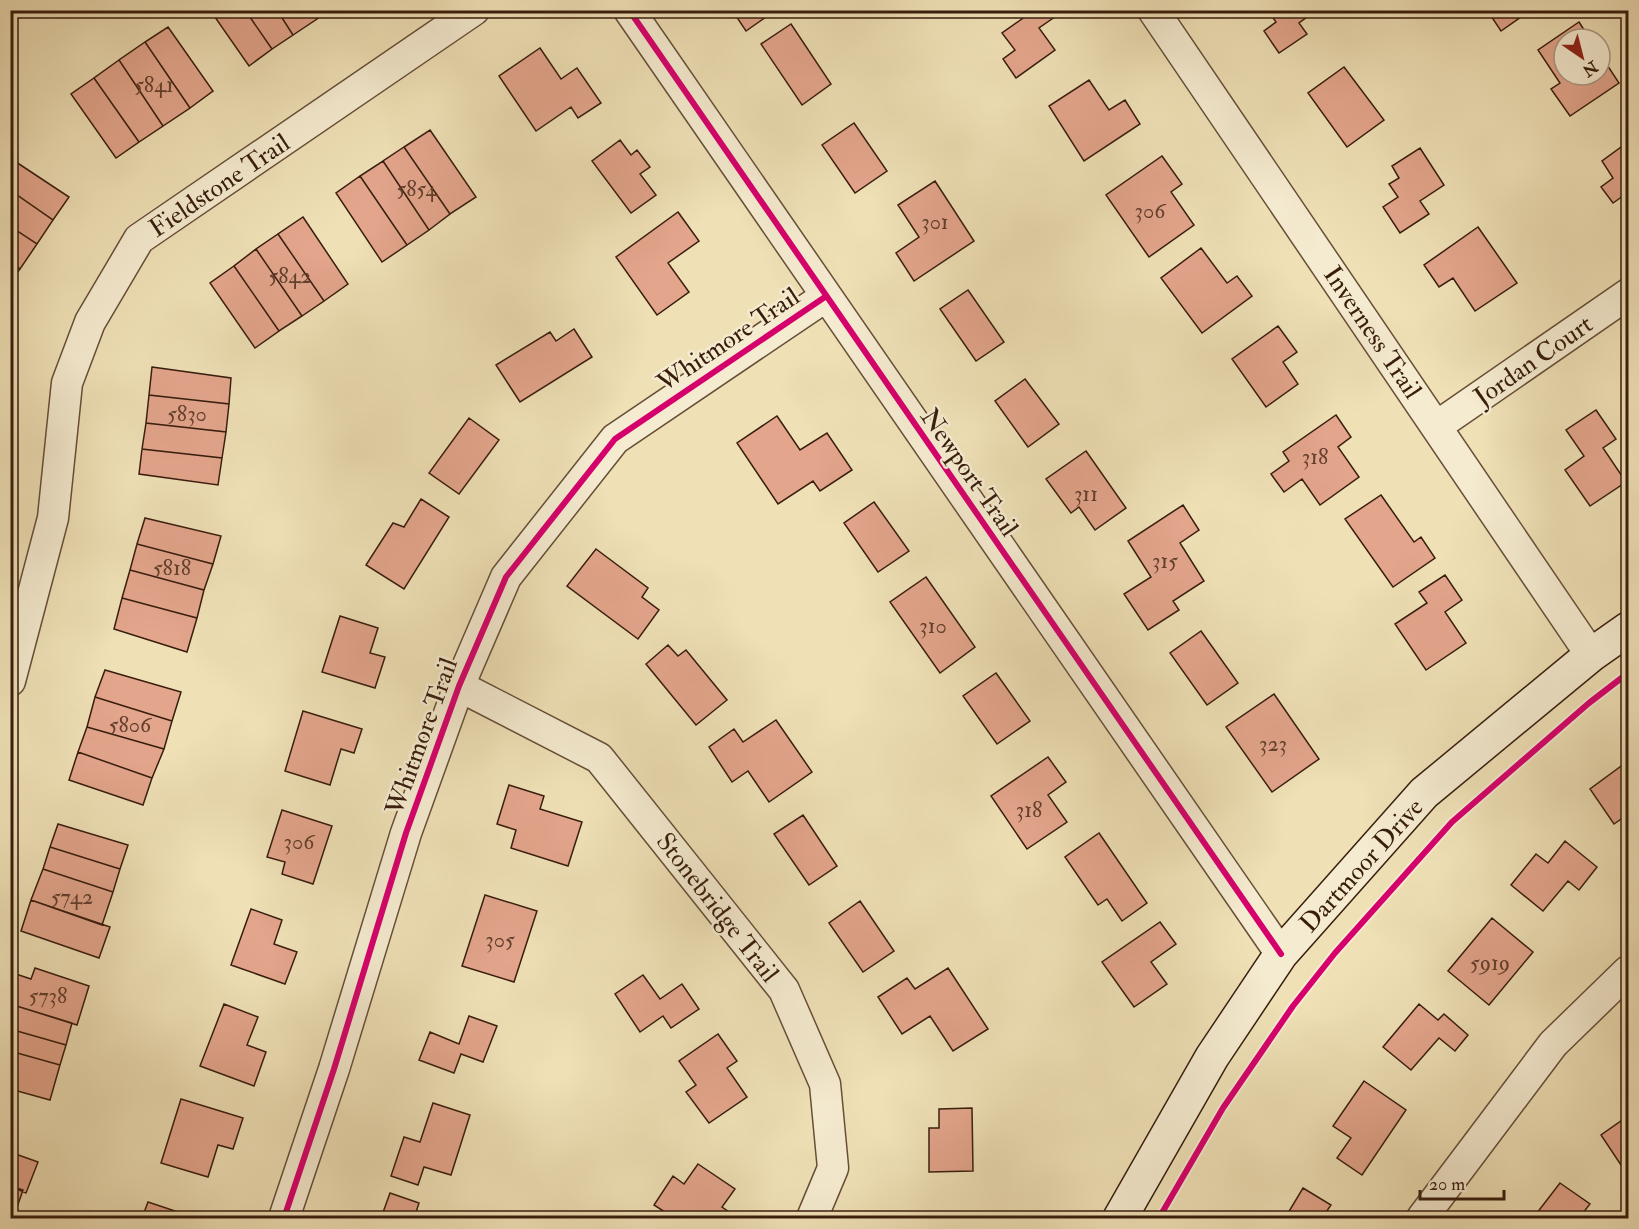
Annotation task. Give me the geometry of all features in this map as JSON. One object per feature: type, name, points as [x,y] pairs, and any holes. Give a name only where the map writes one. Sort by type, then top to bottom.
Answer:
[{"type":"street","name":"Fieldstone Trail","points":[[10,681],[53,518],[67,383],[90,322],[139,239],[474,10]]},
{"type":"street","name":"Newport Trail","points":[[629,10],[825,297],[1281,954]]},
{"type":"street","name":"Inverness Trail","points":[[1153,10],[1591,655]]},
{"type":"street","name":"Jordan Court","points":[[1437,426],[1629,294]]},
{"type":"street","name":"Whitmore Trail","points":[[284,1218],[337,1058],[406,833],[459,686],[506,577],[615,439],[825,297]]},
{"type":"street","name":"Dartmoor Drive","points":[[1120,1218],[1212,1057],[1281,954],[1424,793],[1591,655],[1629,629]]},
{"type":"street","name":"Stonebridge Trail","points":[[459,686],[599,758],[784,990],[825,1084],[833,1168],[812,1218]]},
{"type":"street","points":[[1422,1218],[1553,1044],[1629,971]]},
{"type":"building","points":[[210,10],[245,10],[272,49],[249,66]]},
{"type":"building","points":[[245,10],[277,10],[293,35],[272,49]]},
{"type":"building","points":[[277,10],[312,10],[317,19],[293,35]]},
{"type":"building","points":[[312,10],[330,10],[317,19]]},
{"type":"building","points":[[732,10],[776,10],[746,31]]},
{"type":"building","points":[[1022,10],[1062,12],[1039,28],[1055,50],[1016,78],[1003,59],[1015,50],[1002,33],[1026,16]]},
{"type":"building","points":[[1270,10],[1317,10],[1299,23],[1307,34],[1279,53],[1264,31],[1276,22]]},
{"type":"building","points":[[1487,10],[1531,10],[1501,31]]},
{"type":"building","points":[[1579,22],[1582,27],[1572,27]]},
{"type":"building","points":[[791,24],[831,84],[802,105],[761,44]]},
{"type":"building","points":[[168,27],[213,91],[190,108],[145,42]]},
{"type":"building","points":[[1552,40],[1552,71],[1538,50]]},
{"type":"building","points":[[145,42],[190,108],[163,126],[119,60]]},
{"type":"building","points":[[540,48],[561,79],[577,68],[601,103],[578,118],[571,107],[536,131],[499,76]]},
{"type":"building","points":[[119,60],[163,126],[139,142],[94,78]]},
{"type":"building","points":[[1344,67],[1384,120],[1347,147],[1308,93]]},
{"type":"building","points":[[1612,72],[1619,83],[1570,116],[1551,89],[1554,87],[1612,87]]},
{"type":"building","points":[[94,78],[139,142],[116,158],[71,94]]},
{"type":"building","points":[[1089,80],[1109,110],[1125,100],[1140,124],[1084,161],[1049,106]]},
{"type":"building","points":[[854,123],[887,171],[855,193],[822,145]]},
{"type":"building","points":[[430,130],[476,197],[450,214],[404,147]]},
{"type":"building","points":[[620,140],[631,155],[637,150],[650,167],[640,174],[656,195],[631,213],[592,161]]},
{"type":"building","points":[[1628,142],[1628,204],[1623,196],[1613,203],[1601,187],[1613,178],[1602,161]]},
{"type":"building","points":[[404,147],[450,214],[429,230],[383,161]]},
{"type":"building","points":[[1420,148],[1444,185],[1420,201],[1429,214],[1400,233],[1383,207],[1398,197],[1389,184],[1399,178],[1392,166]]},
{"type":"building","points":[[1162,156],[1182,184],[1171,192],[1194,225],[1149,257],[1106,195]]},
{"type":"building","points":[[10,158],[69,197],[53,220],[10,190]]},
{"type":"building","points":[[383,161],[429,230],[407,245],[360,176]]},
{"type":"building","points":[[360,176],[407,245],[382,262],[336,193]]},
{"type":"building","points":[[935,181],[974,241],[914,281],[896,253],[919,237],[898,205]]},
{"type":"building","points":[[10,190],[53,220],[37,244],[10,226]]},
{"type":"building","points":[[678,212],[699,241],[668,263],[689,292],[657,315],[616,257]]},
{"type":"building","points":[[303,217],[348,284],[324,301],[278,234]]},
{"type":"building","points":[[10,226],[37,244],[20,269],[10,262]]},
{"type":"building","points":[[1478,227],[1517,283],[1475,311],[1453,278],[1439,287],[1424,265]]},
{"type":"building","points":[[278,234],[324,301],[302,316],[256,249]]},
{"type":"building","points":[[1201,248],[1227,283],[1237,276],[1252,296],[1202,333],[1161,278]]},
{"type":"building","points":[[256,249],[302,316],[279,331],[234,266]]},
{"type":"building","points":[[10,262],[20,269],[10,283]]},
{"type":"building","points":[[234,266],[279,331],[255,348],[210,283]]},
{"type":"building","points":[[968,290],[1004,342],[976,361],[940,309]]},
{"type":"building","points":[[1278,326],[1297,352],[1283,362],[1298,384],[1266,407],[1232,359]]},
{"type":"building","points":[[574,329],[592,357],[520,402],[496,365],[550,332],[556,341]]},
{"type":"building","points":[[152,367],[231,378],[229,404],[149,395]]},
{"type":"building","points":[[1025,379],[1059,424],[1028,447],[995,401]]},
{"type":"building","points":[[149,395],[229,404],[226,432],[146,423]]},
{"type":"building","points":[[1596,410],[1616,439],[1603,448],[1626,482],[1590,506],[1565,470],[1584,456],[1566,430]]},
{"type":"building","points":[[1336,415],[1351,437],[1338,447],[1359,477],[1320,505],[1302,479],[1284,492],[1271,474],[1289,461],[1283,452]]},
{"type":"building","points":[[777,416],[800,450],[827,433],[852,470],[820,491],[813,481],[778,504],[737,443]]},
{"type":"building","points":[[469,418],[499,440],[459,494],[429,473]]},
{"type":"building","points":[[146,423],[226,432],[222,458],[142,449]]},
{"type":"building","points":[[142,449],[222,458],[218,485],[139,474]]},
{"type":"building","points":[[1086,451],[1126,508],[1095,530],[1079,507],[1071,513],[1046,479]]},
{"type":"building","points":[[1381,495],[1414,542],[1421,537],[1435,558],[1393,587],[1345,519]]},
{"type":"building","points":[[421,499],[449,517],[404,589],[366,565],[393,523],[404,527]]},
{"type":"building","points":[[874,502],[909,551],[878,572],[844,523]]},
{"type":"building","points":[[1183,505],[1199,530],[1180,543],[1204,581],[1173,601],[1179,610],[1148,630],[1124,594],[1151,577],[1128,541]]},
{"type":"building","points":[[145,518],[221,536],[213,564],[137,544]]},
{"type":"building","points":[[137,544],[213,564],[204,590],[130,570]]},
{"type":"building","points":[[596,549],[648,588],[642,597],[659,610],[638,639],[567,586]]},
{"type":"building","points":[[130,570],[204,590],[197,618],[122,598]]},
{"type":"building","points":[[1445,575],[1462,600],[1445,612],[1466,643],[1426,670],[1395,624],[1427,603],[1419,592]]},
{"type":"building","points":[[926,577],[975,647],[940,673],[890,602]]},
{"type":"building","points":[[122,598],[197,618],[187,652],[114,629]]},
{"type":"building","points":[[340,616],[378,628],[370,653],[385,657],[375,688],[322,672]]},
{"type":"building","points":[[1201,631],[1238,683],[1207,705],[1170,653]]},
{"type":"building","points":[[668,645],[678,656],[686,650],[727,700],[696,725],[646,664]]},
{"type":"building","points":[[105,670],[181,692],[172,721],[95,697]]},
{"type":"building","points":[[996,673],[1030,721],[997,744],[963,696]]},
{"type":"building","points":[[1274,694],[1319,759],[1272,792],[1226,727]]},
{"type":"building","points":[[95,697],[172,721],[164,749],[87,727]]},
{"type":"building","points":[[303,711],[362,729],[354,753],[341,749],[330,785],[285,771]]},
{"type":"building","points":[[776,720],[812,772],[769,802],[748,771],[732,782],[709,747],[734,729],[743,742]]},
{"type":"building","points":[[87,727],[164,749],[152,778],[78,752]]},
{"type":"building","points":[[78,752],[152,778],[143,805],[69,780]]},
{"type":"building","points":[[1048,757],[1066,782],[1048,795],[1067,822],[1027,849],[991,796]]},
{"type":"building","points":[[1628,761],[1628,814],[1614,824],[1590,789]]},
{"type":"building","points":[[509,785],[544,796],[540,809],[582,822],[568,866],[511,848],[516,830],[497,824]]},
{"type":"building","points":[[282,810],[332,826],[313,884],[282,874],[285,862],[267,857]]},
{"type":"building","points":[[803,815],[837,866],[809,885],[774,834]]},
{"type":"building","points":[[58,824],[128,845],[120,869],[50,847]]},
{"type":"building","points":[[1099,833],[1147,903],[1122,921],[1107,899],[1098,905],[1065,857]]},
{"type":"building","points":[[1565,841],[1597,867],[1579,890],[1568,881],[1543,911],[1511,885],[1536,854],[1548,863]]},
{"type":"building","points":[[50,847],[120,869],[113,892],[43,869]]},
{"type":"building","points":[[43,869],[113,892],[102,925],[31,900]]},
{"type":"building","points":[[485,895],[537,911],[514,982],[462,966]]},
{"type":"building","points":[[31,900],[110,927],[99,958],[21,931]]},
{"type":"building","points":[[860,901],[894,951],[863,972],[829,923]]},
{"type":"building","points":[[251,909],[282,920],[274,944],[297,952],[285,984],[231,965]]},
{"type":"building","points":[[1492,918],[1533,952],[1489,1005],[1448,971]]},
{"type":"building","points":[[1160,922],[1176,944],[1151,962],[1167,984],[1134,1007],[1102,962]]},
{"type":"building","points":[[35,968],[89,986],[77,1025],[10,1004],[10,972],[31,979]]},
{"type":"building","points":[[948,968],[988,1029],[953,1051],[930,1016],[902,1034],[878,997],[907,978],[915,989]]},
{"type":"building","points":[[643,975],[660,999],[682,984],[699,1009],[671,1028],[663,1016],[640,1032],[615,994]]},
{"type":"building","points":[[10,1004],[72,1023],[66,1045],[10,1029]]},
{"type":"building","points":[[224,1004],[258,1017],[247,1045],[266,1052],[254,1086],[200,1066]]},
{"type":"building","points":[[1419,1004],[1438,1020],[1444,1014],[1468,1035],[1455,1051],[1439,1038],[1411,1070],[1383,1047]]},
{"type":"building","points":[[469,1016],[497,1026],[483,1062],[461,1054],[454,1073],[419,1060],[430,1032],[459,1044]]},
{"type":"building","points":[[10,1029],[66,1045],[60,1065],[10,1051]]},
{"type":"building","points":[[718,1034],[737,1061],[727,1068],[747,1097],[709,1123],[686,1092],[696,1085],[679,1061]]},
{"type":"building","points":[[10,1051],[60,1065],[50,1100],[10,1089]]},
{"type":"building","points":[[1364,1081],[1406,1110],[1362,1175],[1337,1158],[1351,1138],[1333,1126]]},
{"type":"building","points":[[1628,1097],[1628,1112],[1622,1102]]},
{"type":"building","points":[[181,1099],[243,1118],[233,1149],[218,1145],[208,1177],[161,1163]]},
{"type":"building","points":[[433,1103],[470,1115],[451,1175],[424,1167],[418,1185],[391,1176],[404,1137],[420,1142]]},
{"type":"building","points":[[972,1108],[973,1171],[929,1172],[929,1128],[939,1128],[939,1109]]},
{"type":"building","points":[[1628,1116],[1628,1168],[1625,1171],[1601,1135]]},
{"type":"building","points":[[10,1152],[38,1162],[26,1193],[10,1186]]},
{"type":"building","points":[[698,1164],[735,1189],[722,1207],[738,1218],[674,1218],[654,1205],[673,1176],[684,1184]]},
{"type":"building","points":[[1560,1183],[1590,1204],[1579,1218],[1533,1218]]},
{"type":"building","points":[[10,1186],[23,1190],[14,1216],[10,1215]]},
{"type":"building","points":[[1303,1188],[1331,1205],[1322,1218],[1285,1218]]},
{"type":"building","points":[[390,1193],[419,1203],[414,1218],[381,1218]]},
{"type":"building","points":[[148,1202],[196,1218],[142,1218]]},
{"type":"cycle path","points":[[629,10],[1281,954]]},
{"type":"cycle path","points":[[284,1218],[334,1069],[406,833],[459,686],[506,577],[615,439],[825,297]]},
{"type":"cycle path","points":[[1159,1218],[1223,1108],[1293,1006],[1335,953],[1452,822],[1589,703],[1628,673]]}]
